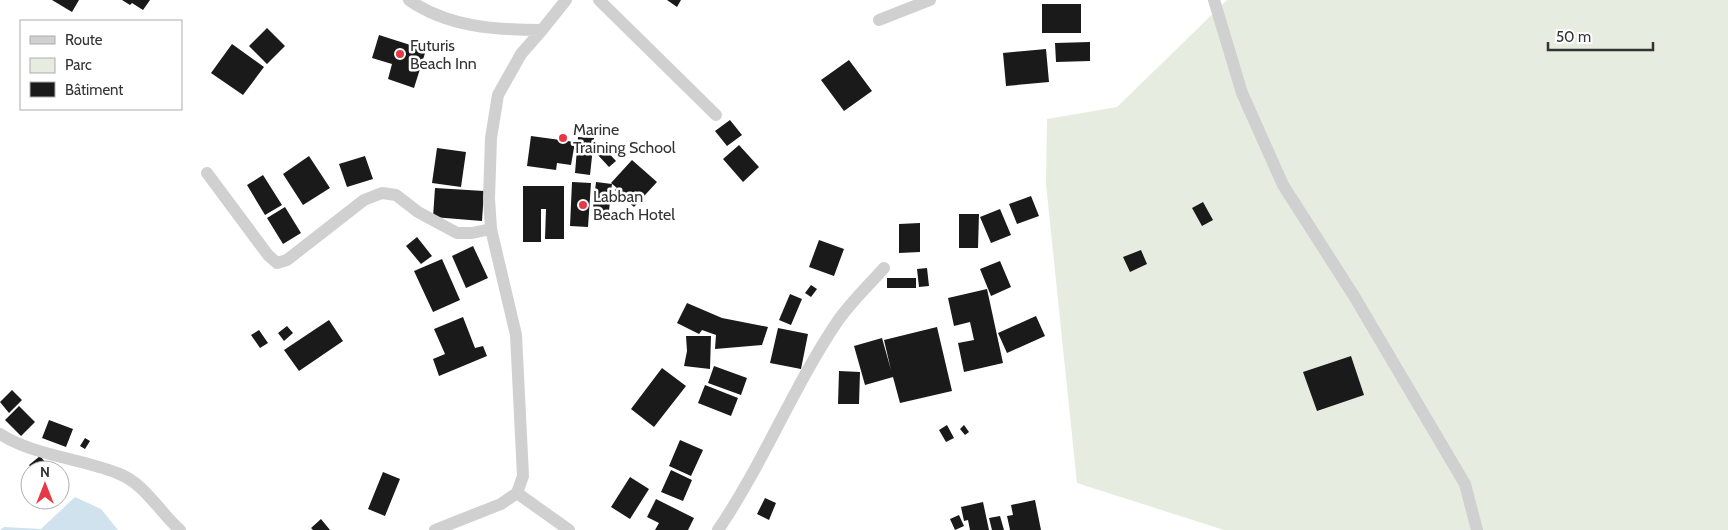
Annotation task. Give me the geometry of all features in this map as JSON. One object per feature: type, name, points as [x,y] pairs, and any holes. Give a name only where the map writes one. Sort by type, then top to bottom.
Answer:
[{"type":"street","points":[[409,0],[456,23],[501,30],[542,30]]},
{"type":"street","points":[[435,530],[501,504],[517,493],[523,476],[516,335],[492,229],[489,198],[491,138],[498,95],[521,54],[566,0]]},
{"type":"street","points":[[599,0],[716,115]]},
{"type":"street","points":[[879,20],[930,0]]},
{"type":"street","points":[[1214,0],[1242,93],[1283,185],[1354,296],[1466,484],[1477,530]]},
{"type":"street","points":[[207,173],[277,263],[287,260],[364,200],[382,193],[396,194],[418,212],[457,233],[472,233],[492,229]]},
{"type":"street","points":[[718,530],[749,482],[802,378],[838,321],[884,268]]},
{"type":"street","points":[[0,434],[10,440],[57,456],[119,473],[145,491],[180,530]]},
{"type":"street","points":[[517,493],[570,530]]},
{"type":"green space","points":[[1227,0],[1728,0],[1728,530],[1224,530],[1077,483],[1046,184],[1047,119],[1117,107]]},
{"type":"water","points":[[75,497],[101,509],[118,530],[0,530],[4,527],[41,529],[61,510],[70,510],[70,502]]},
{"type":"building","points":[[52,0],[79,0],[72,12]]},
{"type":"building","points":[[122,0],[150,0],[143,10],[132,3],[130,5]]},
{"type":"building","points":[[667,0],[681,0],[677,7]]},
{"type":"building","points":[[1042,4],[1081,4],[1081,33],[1042,33]]},
{"type":"building","points":[[267,28],[285,46],[267,64],[249,46]]},
{"type":"building","points":[[379,35],[426,50],[414,88],[388,79],[392,64],[372,58]]},
{"type":"building","points":[[1090,42],[1090,61],[1056,62],[1055,43]]},
{"type":"building","points":[[232,44],[264,67],[243,95],[211,73]]},
{"type":"building","points":[[1046,49],[1049,82],[1006,86],[1003,53]]},
{"type":"building","points":[[849,60],[872,91],[844,111],[821,80]]},
{"type":"building","points":[[730,120],[742,135],[727,146],[715,131]]},
{"type":"building","points":[[531,136],[575,142],[571,165],[557,163],[556,170],[527,166]]},
{"type":"building","points":[[578,137],[594,138],[590,175],[575,173]]},
{"type":"building","points":[[739,145],[759,167],[743,182],[723,159]]},
{"type":"building","points":[[603,147],[616,161],[609,167],[596,153]]},
{"type":"building","points":[[437,148],[466,152],[461,187],[432,183]]},
{"type":"building","points":[[309,156],[330,188],[303,205],[283,174]]},
{"type":"building","points":[[365,156],[373,179],[347,187],[339,164]]},
{"type":"building","points":[[632,160],[657,182],[634,207],[615,190],[617,188],[611,183]]},
{"type":"building","points":[[263,175],[282,205],[265,215],[247,185]]},
{"type":"building","points":[[572,182],[591,183],[588,227],[570,226]]},
{"type":"building","points":[[596,182],[612,184],[608,219],[592,217]]},
{"type":"building","points":[[523,186],[564,186],[564,239],[545,239],[546,209],[541,209],[541,242],[523,242]]},
{"type":"building","points":[[435,188],[484,191],[482,221],[433,217]]},
{"type":"building","points":[[1031,196],[1039,216],[1017,224],[1009,204]]},
{"type":"building","points":[[1203,202],[1213,220],[1202,226],[1192,208]]},
{"type":"building","points":[[285,207],[301,233],[283,244],[267,218]]},
{"type":"building","points":[[1000,209],[1011,235],[991,243],[980,217]]},
{"type":"building","points":[[959,214],[979,214],[978,248],[959,248]]},
{"type":"building","points":[[920,223],[920,252],[899,253],[899,224]]},
{"type":"building","points":[[417,237],[432,256],[421,264],[406,246]]},
{"type":"building","points":[[819,240],[844,249],[834,276],[809,267]]},
{"type":"building","points":[[473,246],[488,278],[466,288],[452,256]]},
{"type":"building","points":[[1141,250],[1147,264],[1130,272],[1123,257]]},
{"type":"building","points":[[442,259],[460,300],[433,312],[414,271]]},
{"type":"building","points":[[1000,261],[1011,287],[991,296],[980,269]]},
{"type":"building","points":[[927,268],[929,286],[919,287],[917,269]]},
{"type":"building","points":[[887,278],[916,278],[916,288],[887,288]]},
{"type":"building","points":[[811,285],[817,289],[811,297],[805,293]]},
{"type":"building","points":[[987,289],[1003,363],[964,372],[958,343],[974,340],[970,322],[954,326],[948,298]]},
{"type":"building","points":[[790,294],[802,299],[791,325],[779,320]]},
{"type":"building","points":[[687,303],[722,318],[768,327],[762,345],[715,349],[716,335],[702,330],[699,334],[677,323]]},
{"type":"building","points":[[1036,316],[1045,336],[1007,353],[998,333]]},
{"type":"building","points":[[463,317],[475,348],[483,346],[487,356],[439,376],[433,359],[445,354],[434,329]]},
{"type":"building","points":[[329,320],[343,341],[299,371],[284,350]]},
{"type":"building","points":[[287,326],[293,333],[284,341],[278,333]]},
{"type":"building","points":[[937,327],[952,391],[900,403],[893,377],[865,385],[854,346],[882,338],[891,370],[884,340]]},
{"type":"building","points":[[778,328],[808,334],[801,369],[770,363]]},
{"type":"building","points":[[259,330],[268,343],[260,348],[251,335]]},
{"type":"building","points":[[686,336],[711,336],[710,369],[684,366],[687,351]]},
{"type":"building","points":[[1351,356],[1364,395],[1317,411],[1303,372]]},
{"type":"building","points":[[714,366],[747,378],[741,395],[708,383]]},
{"type":"building","points":[[662,368],[686,386],[654,427],[631,409]]},
{"type":"building","points":[[839,371],[860,372],[859,404],[838,404]]},
{"type":"building","points":[[705,385],[738,398],[731,416],[698,403]]},
{"type":"building","points":[[12,390],[22,400],[9,413],[0,402]]},
{"type":"building","points":[[19,406],[35,422],[21,436],[5,420]]},
{"type":"building","points":[[49,420],[73,429],[66,447],[42,438]]},
{"type":"building","points":[[947,425],[954,438],[946,442],[939,430]]},
{"type":"building","points":[[964,425],[969,432],[965,435],[960,429]]},
{"type":"building","points":[[85,438],[90,441],[85,449],[80,446]]},
{"type":"building","points":[[680,440],[703,450],[691,476],[669,466]]},
{"type":"building","points":[[40,456],[43,460],[35,460]]},
{"type":"building","points":[[671,470],[692,480],[683,501],[661,492]]},
{"type":"building","points":[[383,472],[400,479],[385,516],[368,509]]},
{"type":"building","points":[[630,477],[649,489],[630,519],[611,507]]},
{"type":"building","points":[[765,498],[776,503],[769,520],[757,514]]},
{"type":"building","points":[[656,499],[694,518],[688,530],[655,530],[659,523],[647,517]]},
{"type":"building","points":[[1035,500],[1041,530],[1010,530],[1007,516],[1013,515],[1011,505]]},
{"type":"building","points":[[983,502],[989,530],[970,530],[968,520],[964,521],[961,507]]},
{"type":"building","points":[[959,515],[964,526],[955,530],[950,519]]},
{"type":"building","points":[[1000,516],[1004,530],[992,530],[989,518]]},
{"type":"building","points":[[321,519],[330,530],[313,530],[311,528]]},
{"type":"place","name":"Futuris Beach Inn","points":[[400,54]]},
{"type":"place","name":"Marine Training School","points":[[563,138]]},
{"type":"place","name":"Labban Beach Hotel","points":[[583,205]]}]
